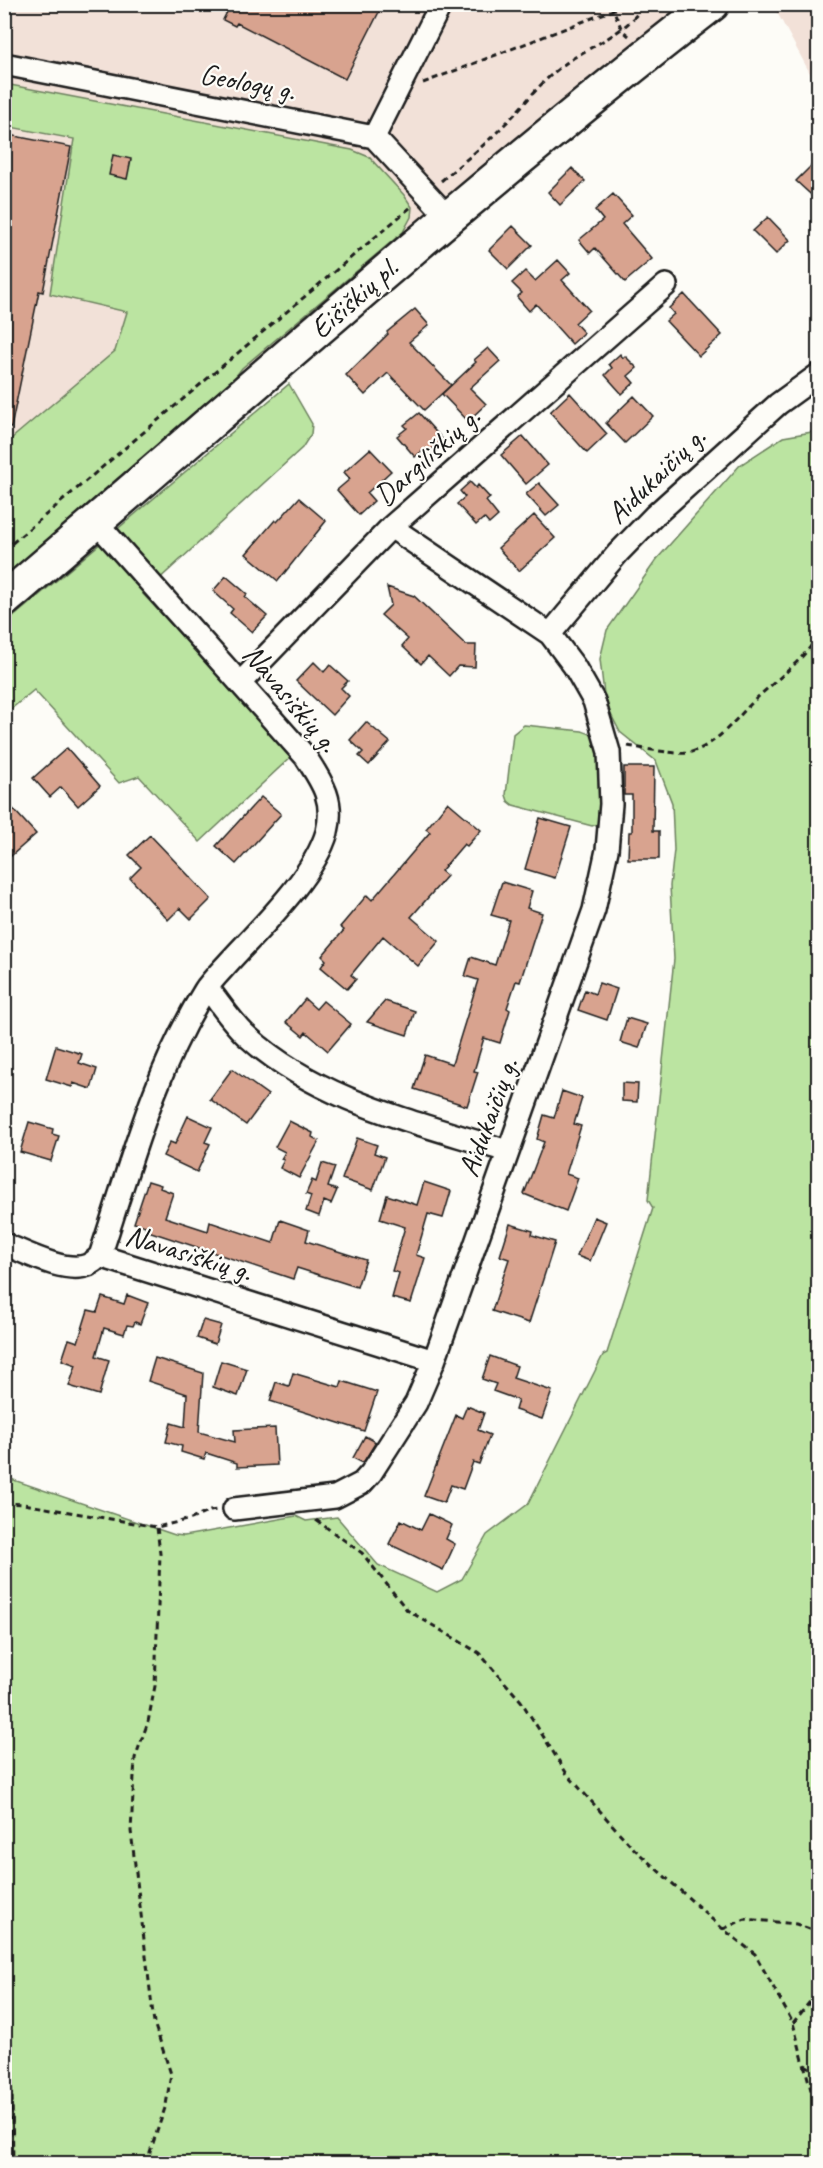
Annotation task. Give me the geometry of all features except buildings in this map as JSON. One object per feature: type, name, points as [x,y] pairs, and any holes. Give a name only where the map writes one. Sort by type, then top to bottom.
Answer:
[{"type":"main road","name":"Eišiškių pl.","points":[[4,600],[96,522],[437,206],[649,53],[711,4]]},
{"type":"street","points":[[437,206],[374,137],[441,4]]},
{"type":"street","name":"Geologų g.","points":[[4,64],[374,137]]},
{"type":"street","name":"Dargiliškių g.","points":[[240,683],[391,527],[666,285]]},
{"type":"street","name":"Aidukaičių g.","points":[[550,634],[618,553],[654,516],[778,404],[819,375]]},
{"type":"street","name":"Navasiškių g.","points":[[96,522],[305,756],[326,789],[330,809],[327,830],[319,853],[304,877],[207,987],[173,1046],[100,1256],[434,1361]]},
{"type":"street","name":"Aidukaičių g.","points":[[234,1509],[335,1497],[362,1484],[416,1403],[434,1361],[594,910],[608,850],[612,804],[607,746],[594,701],[574,666],[550,634],[391,527]]},
{"type":"street","points":[[207,987],[246,1035],[294,1073],[343,1098],[507,1151]]},
{"type":"street","points":[[4,1244],[48,1262],[73,1267],[88,1265],[100,1256]]},
{"type":"path","points":[[611,4],[622,30],[649,53]]},
{"type":"path","points":[[396,94],[613,10],[623,4]]},
{"type":"path","points":[[4,550],[437,206],[503,127],[556,70],[589,47],[622,30],[636,17],[644,4]]},
{"type":"path","points":[[607,746],[616,745],[686,754],[704,747],[786,673],[810,649],[819,636]]},
{"type":"path","points":[[290,1502],[362,1553],[407,1610],[479,1653],[521,1701],[567,1774],[632,1847],[723,1929],[755,1954],[793,2023],[819,2116]]},
{"type":"path","points":[[4,1503],[23,1504],[156,1527],[191,1519],[210,1511],[234,1509]]},
{"type":"path","points":[[149,2163],[150,2152],[166,2105],[171,2074],[154,2024],[131,1831],[135,1758],[148,1722],[155,1686],[160,1554],[156,1527]]},
{"type":"path","points":[[723,1929],[745,1919],[796,1924],[819,1932]]},
{"type":"path","points":[[793,2023],[819,1993]]},
{"type":"path","points":[[4,2045],[12,2095],[13,2163]]},
{"type":"path","points":[[806,2065],[819,2073]]},
{"type":"shaded area","points":[[5,5],[689,5],[5,584]]},
{"type":"shaded area","points":[[773,5],[818,5],[818,88]]},
{"type":"green space","points":[[5,84],[352,150],[369,157],[412,207],[411,217],[403,232],[242,368],[220,397],[5,584],[5,444],[115,351],[127,312],[50,294],[74,139],[5,126]]},
{"type":"green space","points":[[289,384],[312,424],[311,434],[302,448],[143,594],[293,755],[200,842],[139,776],[119,783],[34,690],[5,714],[5,624]]},
{"type":"green space","points":[[818,431],[818,2163],[5,2164],[5,1477],[175,1535],[184,1536],[296,1516],[306,1521],[337,1517],[378,1565],[437,1592],[462,1579],[487,1535],[528,1504],[603,1355],[607,1353],[653,1208],[648,1200],[674,959],[670,886],[674,850],[672,803],[656,761],[620,732],[605,703],[600,659],[607,630],[657,559],[740,465],[783,437]]},
{"type":"green space","points":[[524,725],[582,731],[598,739],[603,758],[601,823],[592,826],[513,805],[508,801],[506,795],[513,734]]}]
